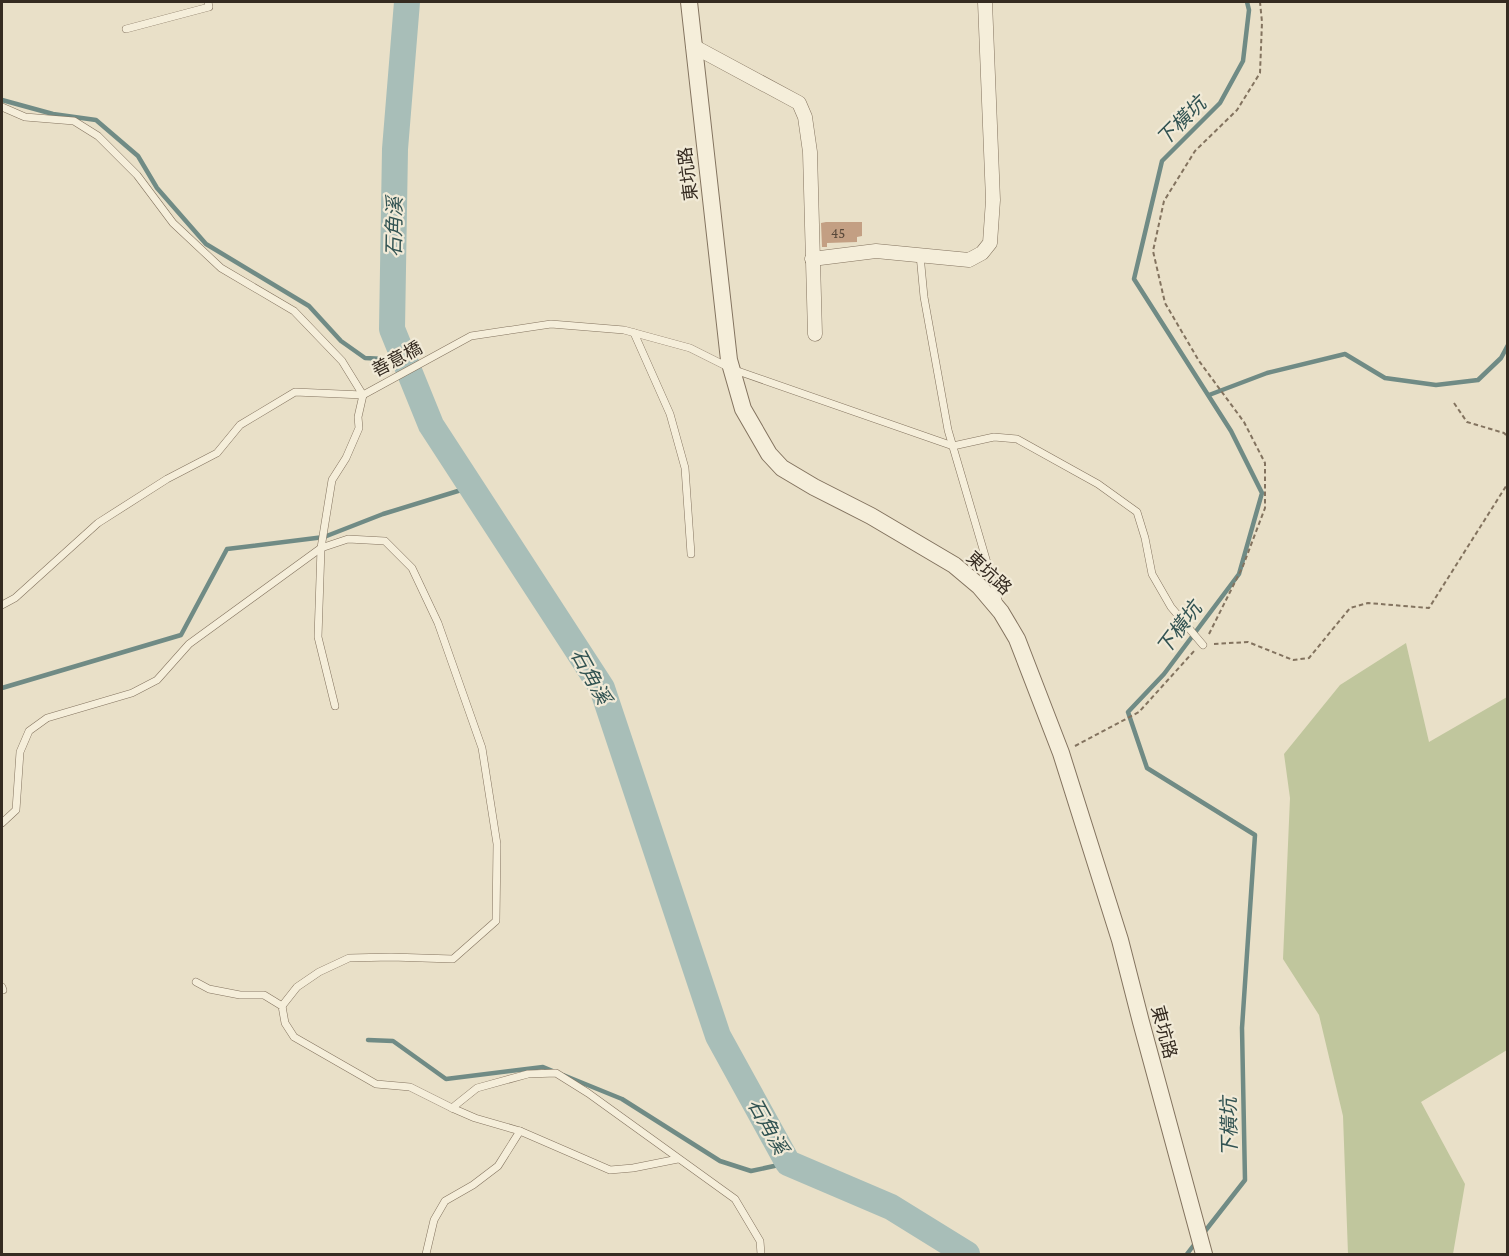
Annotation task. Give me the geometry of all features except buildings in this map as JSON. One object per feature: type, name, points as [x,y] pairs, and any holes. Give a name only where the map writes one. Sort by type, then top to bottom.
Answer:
[{"type":"street","name":"東坑路","points":[[689,2],[729,360],[743,409],[769,454],[782,468],[871,516],[954,565],[979,586],[1001,612],[1017,639],[1061,753],[1120,940],[1203,1252]]},
{"type":"street","points":[[812,259],[876,251],[969,260],[982,253],[990,243],[993,200],[985,2]]},
{"type":"street","points":[[693,46],[799,103],[805,117],[810,152],[815,334]]},
{"type":"lane","points":[[126,29],[209,7],[208,2]]},
{"type":"lane","points":[[2,107],[25,117],[74,121],[98,136],[137,175],[173,223],[221,268],[294,311],[342,361],[363,395],[358,417],[359,428],[346,458],[332,480],[321,548],[318,637],[335,706]]},
{"type":"lane","points":[[920,254],[924,297],[948,430],[1001,612]]},
{"type":"lane","name":"善意橋","points":[[363,395],[471,336],[551,324],[634,333],[690,348],[732,369],[953,446]]},
{"type":"lane","points":[[634,333],[670,414],[685,468],[691,554]]},
{"type":"lane","points":[[2,605],[15,598],[98,523],[167,479],[217,453],[240,425],[295,392],[363,395]]},
{"type":"lane","points":[[953,446],[994,437],[1017,439],[1098,484],[1137,512],[1146,538],[1152,574],[1171,607],[1202,643]]},
{"type":"lane","points":[[2,823],[16,810],[20,752],[29,731],[48,718],[132,693],[157,680],[189,644],[321,548],[348,539],[385,541],[412,568],[438,623],[482,748],[497,844],[496,921],[453,959],[349,958],[320,972],[297,987],[282,1006],[285,1023],[294,1037],[376,1084],[410,1087],[475,1118],[520,1131],[610,1170],[678,1159]]},
{"type":"lane","points":[[195,982],[209,989],[264,995],[282,1006]]},
{"type":"lane","points":[[452,1108],[477,1088],[528,1074],[556,1073],[588,1093],[735,1199],[760,1241],[761,1254]]},
{"type":"lane","points":[[426,1254],[434,1220],[445,1201],[473,1185],[498,1166],[520,1131]]},
{"type":"path","points":[[1061,753],[1139,712],[1202,643],[1243,566],[1265,508],[1265,463],[1244,422],[1199,361],[1165,303],[1153,251],[1164,201],[1170,191],[1195,151],[1237,110],[1260,73],[1262,22],[1260,2]]},
{"type":"path","points":[[1455,403],[1467,422],[1504,433],[1508,437]]},
{"type":"path","points":[[1504,433],[1508,429]]},
{"type":"path","points":[[1202,643],[1248,642],[1293,660],[1309,658],[1350,608],[1368,603],[1429,608],[1508,483]]},
{"type":"green space","points":[[1406,643],[1429,742],[1507,697],[1507,1050],[1421,1102],[1465,1184],[1453,1254],[1348,1254],[1343,1116],[1319,1015],[1283,959],[1290,798],[1284,754],[1340,685]]},
{"type":"waterway","name":"石角溪","points":[[407,2],[395,149],[392,329],[431,425],[602,688],[718,1036],[788,1163],[891,1207],[967,1254]]},
{"type":"waterway","name":"下橫坑","points":[[1202,1235],[1245,1180],[1242,1028],[1255,835],[1147,768],[1128,712],[1164,674],[1239,574],[1262,493],[1231,431],[1134,279],[1162,161],[1220,103],[1243,61],[1249,10],[1247,2]]},
{"type":"waterway","points":[[2,100],[53,114],[96,120],[138,156],[157,188],[206,244],[309,306],[341,341],[365,358],[405,360]]},
{"type":"waterway","points":[[1209,395],[1267,373],[1345,354],[1385,378],[1436,385],[1478,380],[1501,358],[1508,345]]},
{"type":"waterway","points":[[2,688],[181,635],[227,549],[324,537],[383,514],[471,487]]},
{"type":"waterway","points":[[368,1040],[393,1041],[446,1079],[543,1067],[555,1072]]},
{"type":"waterway","points":[[563,1075],[622,1099],[720,1161],[751,1171],[788,1163]]},
{"type":"waterway","name":"下橫坑","points":[[1187,1254],[1197,1241]]}]
